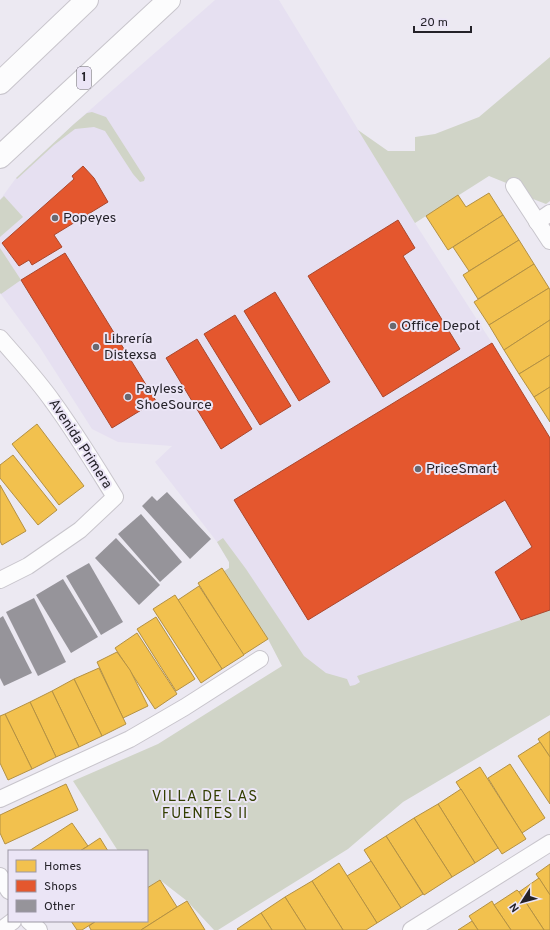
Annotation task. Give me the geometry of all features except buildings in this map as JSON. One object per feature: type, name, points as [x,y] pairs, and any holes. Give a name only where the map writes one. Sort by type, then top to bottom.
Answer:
[{"type":"main road","points":[[0,83],[87,0]]},
{"type":"main road","name":"1","points":[[0,157],[169,0]]},
{"type":"street","points":[[514,186],[544,217],[550,241]]},
{"type":"street","name":"Avenida Primera","points":[[0,338],[29,371],[53,402],[115,497],[80,530],[28,566],[0,580]]},
{"type":"street","points":[[0,799],[130,738],[185,707],[260,659]]},
{"type":"street","points":[[411,930],[550,843]]},
{"type":"street","points":[[0,876],[8,889]]},
{"type":"street","points":[[1,930],[12,922]]},
{"type":"street","points":[[30,922],[39,930]]},
{"type":"shaded area","points":[[215,0],[279,0],[415,223],[492,343],[550,438],[550,633],[342,692],[283,666],[268,639],[224,571],[229,568],[229,562],[217,542],[155,462],[172,446],[118,442],[92,429],[39,346],[0,293],[0,200],[16,178],[74,124]]},
{"type":"shaded area","points":[[550,57],[550,201],[546,204],[533,199],[514,186],[489,176],[415,223],[358,130],[388,151],[415,151],[415,137],[435,134],[479,117]]},
{"type":"shaded area","points":[[92,112],[106,117],[145,178],[144,181],[140,182],[133,174],[105,131],[94,127],[75,129],[54,145],[17,179],[16,178],[74,124],[87,113]]},
{"type":"shaded area","points":[[4,196],[23,217],[0,237],[0,200]]},
{"type":"shaded area","points":[[0,248],[21,280],[1,294],[0,293]]},
{"type":"shaded area","points":[[223,538],[246,569],[304,656],[326,673],[347,679],[350,686],[360,682],[357,676],[550,610],[550,715],[403,802],[348,849],[218,930],[214,930],[187,901],[160,880],[148,887],[148,850],[117,850],[73,781],[158,744],[282,666],[268,639],[224,571],[229,568],[229,562],[217,542]]},
{"type":"place","name":"Popeyes","points":[[55,218]]},
{"type":"place","name":"Office Depot","points":[[393,326]]},
{"type":"place","name":"Librería Distexsa","points":[[96,347]]},
{"type":"place","name":"Payless ShoeSource","points":[[128,397]]},
{"type":"place","name":"PriceSmart","points":[[418,469]]},
{"type":"district","name":"VILLA DE LAS FUENTES II","points":[[205,806]]}]
